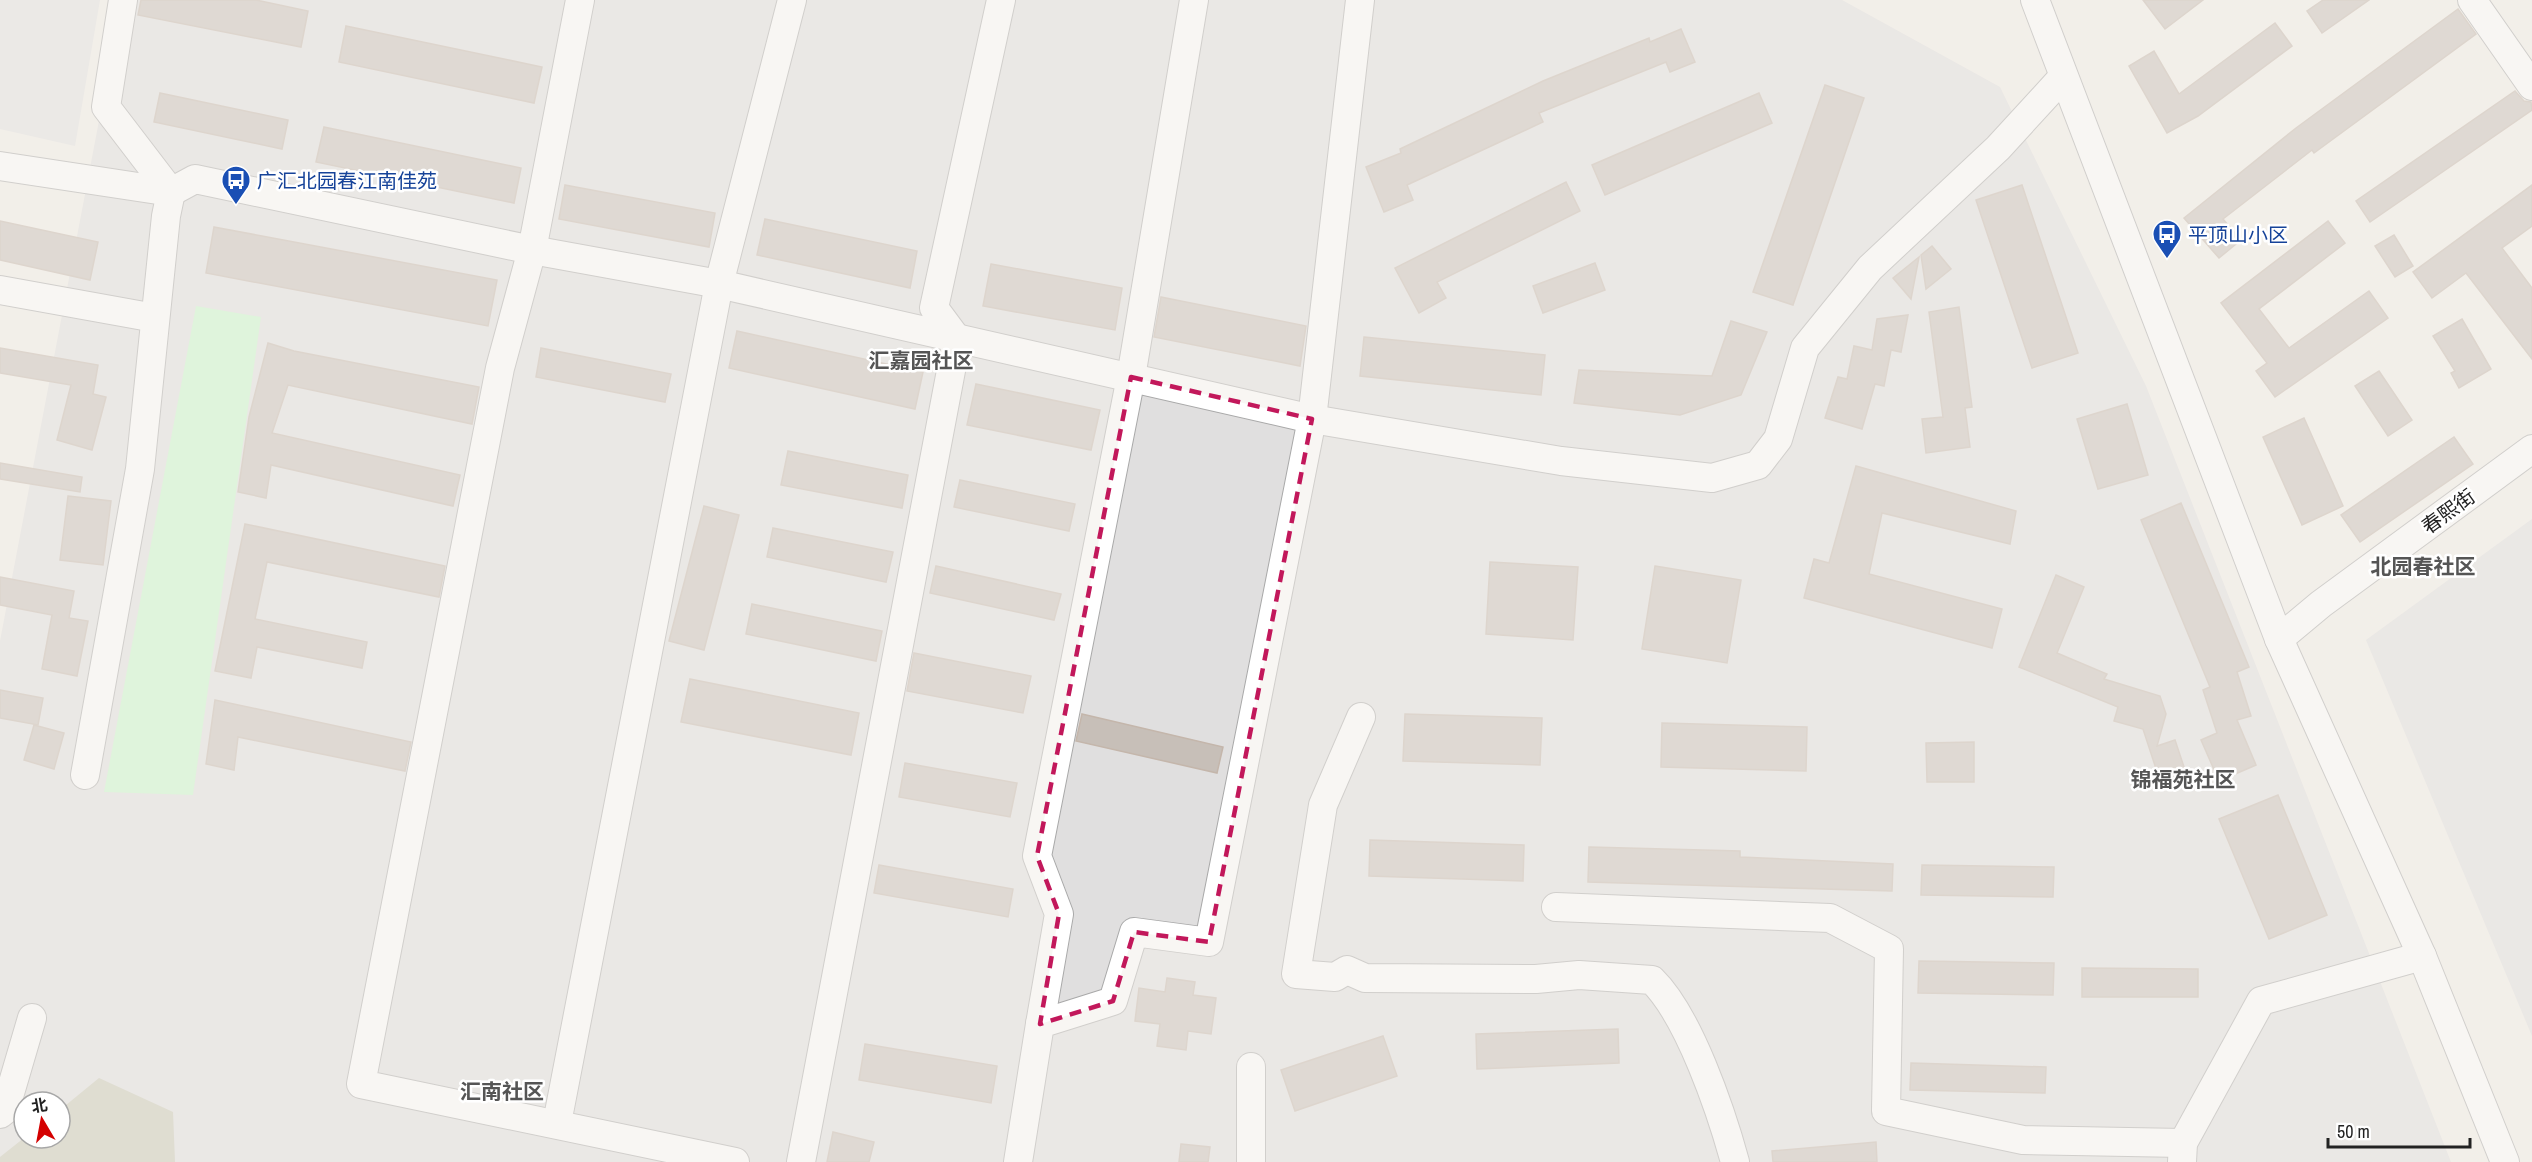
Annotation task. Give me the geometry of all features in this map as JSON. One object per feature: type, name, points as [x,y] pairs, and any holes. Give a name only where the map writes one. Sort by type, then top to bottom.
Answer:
[{"type":"street","points":[[85,775],[140,469],[155,318],[171,192],[106,107],[123,0]]},
{"type":"street","points":[[580,0],[532,250],[500,368],[361,1084],[557,1123],[735,1162]]},
{"type":"street","points":[[557,1123],[719,284],[792,0]]},
{"type":"street","points":[[801,1162],[957,339],[934,308],[1001,0]]},
{"type":"street","points":[[1018,1162],[1059,914],[1037,856],[1131,377],[1194,0]]},
{"type":"street","points":[[1040,1024],[1113,1001],[1134,932],[1209,942],[1312,419],[1360,0]]},
{"type":"street","points":[[2035,0],[2279,639],[2422,956],[2505,1162]]},
{"type":"street","points":[[2472,0],[2532,86]]},
{"type":"street","points":[[0,166],[171,192],[195,179],[532,250],[719,284],[1312,419],[1561,461],[1712,478],[1758,465],[1778,439],[1805,348],[1870,268],[1998,148],[2063,77]]},
{"type":"street","points":[[0,290],[155,318]]},
{"type":"street","name":"春熙街","points":[[2279,639],[2321,604],[2532,449]]},
{"type":"street","points":[[1361,717],[1323,805],[1296,974],[1335,977],[1347,970],[1365,978],[1536,979],[1579,975],[1652,980],[1667,994],[1696,1056],[1735,1162]]},
{"type":"street","points":[[1556,907],[1830,918],[1889,949],[1886,1111],[2023,1140],[2182,1153],[2261,1001],[2422,956]]},
{"type":"street","points":[[0,1114],[5,1110],[32,1018]]},
{"type":"street","points":[[1251,1067],[1251,1162]]},
{"type":"highlighted area","points":[[1131,377],[1312,419],[1209,942],[1134,932],[1113,1001],[1040,1024],[1059,914],[1037,856]]},
{"type":"shaded area","points":[[0,0],[100,0],[75,146],[0,129]]},
{"type":"shaded area","points":[[122,0],[1842,0],[2000,87],[2146,386],[2451,1162],[0,1162],[0,641]]},
{"type":"shaded area","points":[[2532,519],[2532,1036],[2366,640]]},
{"type":"shaded area","points":[[99,1078],[173,1112],[175,1162],[0,1162],[0,1157],[12,1148],[12,1150],[72,1150],[72,1100]]},
{"type":"green space","points":[[196,306],[261,317],[193,795],[104,792]]},
{"type":"building","points":[[141,0],[256,0],[308,11],[301,47],[138,15]]},
{"type":"building","points":[[2143,0],[2203,0],[2165,29]]},
{"type":"building","points":[[2323,0],[2369,0],[2322,33],[2307,11]]},
{"type":"building","points":[[2458,9],[2476,34],[2314,153],[2312,150],[2223,219],[2241,240],[2219,258],[2184,218],[2296,128]]},
{"type":"building","points":[[2275,23],[2292,46],[2198,116],[2167,133],[2129,66],[2154,51],[2179,94]]},
{"type":"building","points":[[346,26],[542,67],[534,103],[339,62]]},
{"type":"building","points":[[1681,29],[1695,62],[1670,72],[1666,62],[1539,113],[1543,122],[1407,185],[1413,200],[1384,212],[1366,167],[1401,153],[1400,149],[1543,81],[1649,38],[1650,42]]},
{"type":"building","points":[[1825,85],[1864,98],[1793,305],[1753,292]]},
{"type":"building","points":[[2515,91],[2524,101],[2531,102],[2532,110],[2370,222],[2356,201]]},
{"type":"building","points":[[160,93],[288,120],[282,149],[154,122]]},
{"type":"building","points":[[1759,93],[1772,123],[1605,195],[1592,165]]},
{"type":"building","points":[[324,127],[521,168],[514,203],[316,162]]},
{"type":"building","points":[[1566,182],[1580,211],[1437,282],[1446,298],[1419,313],[1395,268]]},
{"type":"building","points":[[565,185],[715,213],[709,247],[559,219]]},
{"type":"building","points":[[2022,185],[2078,353],[2032,368],[1976,200]]},
{"type":"building","points":[[2532,185],[2532,226],[2502,248],[2532,288],[2532,359],[2466,273],[2432,298],[2413,272]]},
{"type":"building","points":[[765,219],[917,251],[910,288],[757,255]]},
{"type":"building","points":[[0,221],[98,242],[90,280],[0,260]]},
{"type":"building","points":[[2328,221],[2345,243],[2259,309],[2289,348],[2369,291],[2388,318],[2275,397],[2256,371],[2267,363],[2221,303]]},
{"type":"building","points":[[214,227],[497,280],[488,326],[206,273]]},
{"type":"building","points":[[2394,235],[2413,266],[2395,277],[2375,246]]},
{"type":"building","points":[[1932,246],[1951,269],[1926,289],[1921,255]]},
{"type":"building","points":[[1919,257],[1911,299],[1893,278]]},
{"type":"building","points":[[1595,263],[1605,290],[1543,313],[1533,286]]},
{"type":"building","points":[[991,264],[1122,288],[1115,330],[983,306]]},
{"type":"building","points":[[1161,297],[1306,326],[1300,366],[1154,337]]},
{"type":"building","points":[[1959,307],[1972,407],[1965,408],[1970,447],[1926,453],[1922,419],[1943,417],[1929,312]]},
{"type":"building","points":[[1908,315],[1901,352],[1891,350],[1884,386],[1875,384],[1862,429],[1825,418],[1838,377],[1847,379],[1854,346],[1872,350],[1877,319]]},
{"type":"building","points":[[2462,319],[2491,369],[2459,388],[2451,373],[2455,371],[2433,336]]},
{"type":"building","points":[[1731,321],[1767,332],[1741,395],[1680,415],[1574,403],[1579,370],[1712,376]]},
{"type":"building","points":[[737,331],[923,372],[915,409],[729,368]]},
{"type":"building","points":[[1364,337],[1545,355],[1541,395],[1360,376]]},
{"type":"building","points":[[268,343],[294,351],[479,387],[472,424],[288,385],[272,433],[460,475],[453,506],[271,465],[266,498],[238,492],[249,417]]},
{"type":"building","points":[[0,348],[98,365],[93,394],[106,397],[92,450],[57,440],[71,385],[0,373]]},
{"type":"building","points":[[541,348],[671,374],[665,402],[536,377]]},
{"type":"building","points":[[2379,371],[2412,420],[2388,436],[2355,386]]},
{"type":"building","points":[[976,384],[1100,410],[1091,450],[967,425]]},
{"type":"building","points":[[2127,404],[2148,475],[2098,489],[2077,419]]},
{"type":"building","points":[[2304,418],[2343,506],[2302,525],[2263,437]]},
{"type":"building","points":[[2454,437],[2473,464],[2360,542],[2341,515]]},
{"type":"building","points":[[788,451],[908,475],[902,508],[781,485]]},
{"type":"building","points":[[0,463],[82,477],[80,492],[0,479]]},
{"type":"building","points":[[1856,466],[2016,511],[2010,544],[1882,513],[1869,574],[2002,609],[1992,648],[1804,598],[1814,559],[1829,563]]},
{"type":"building","points":[[960,480],[1075,504],[1069,531],[954,507]]},
{"type":"building","points":[[68,496],[111,501],[103,565],[60,560]]},
{"type":"building","points":[[2181,503],[2249,667],[2237,672],[2251,716],[2237,720],[2256,765],[2219,781],[2201,740],[2217,733],[2203,690],[2210,687],[2141,520]]},
{"type":"building","points":[[704,506],[739,515],[704,650],[669,641]]},
{"type":"building","points":[[245,524],[445,566],[439,597],[267,562],[255,619],[367,642],[362,668],[257,647],[251,678],[215,671]]},
{"type":"building","points":[[773,528],[893,552],[886,582],[767,557]]},
{"type":"building","points":[[1490,562],[1578,567],[1573,640],[1486,634]]},
{"type":"building","points":[[936,566],[1061,594],[1054,620],[930,593]]},
{"type":"building","points":[[1655,566],[1741,580],[1727,663],[1642,649]]},
{"type":"building","points":[[2056,575],[2084,587],[2057,653],[2107,674],[2104,679],[2160,696],[2166,714],[2157,746],[2175,740],[2189,782],[2163,790],[2143,729],[2114,721],[2118,707],[2019,667]]},
{"type":"building","points":[[0,577],[74,591],[69,618],[88,621],[77,676],[42,669],[52,615],[0,605]]},
{"type":"building","points":[[752,604],[882,631],[876,661],[746,634]]},
{"type":"building","points":[[914,653],[1031,676],[1023,713],[907,691]]},
{"type":"building","points":[[690,679],[859,713],[851,755],[681,722]]},
{"type":"building","points":[[0,690],[43,698],[38,725],[0,718]]},
{"type":"building","points":[[215,700],[411,742],[405,771],[238,737],[234,770],[206,764]]},
{"type":"building","points":[[1082,714],[1223,747],[1217,773],[1076,741]]},
{"type":"building","points":[[1405,714],[1542,718],[1540,765],[1403,761]]},
{"type":"building","points":[[1662,723],[1807,727],[1806,771],[1661,767]]},
{"type":"building","points":[[34,725],[64,733],[54,769],[24,760]]},
{"type":"building","points":[[1974,742],[1974,782],[1927,782],[1926,743]]},
{"type":"building","points":[[905,763],[1017,783],[1010,817],[899,797]]},
{"type":"building","points":[[2278,795],[2327,915],[2269,939],[2219,819]]},
{"type":"building","points":[[1370,840],[1524,845],[1523,881],[1369,876]]},
{"type":"building","points":[[1589,847],[1740,851],[1740,857],[1893,864],[1892,891],[1588,882]]},
{"type":"building","points":[[879,865],[1013,889],[1008,917],[874,893]]},
{"type":"building","points":[[1922,865],[2054,867],[2053,897],[1921,895]]},
{"type":"building","points":[[1919,961],[2054,963],[2053,995],[1918,993]]},
{"type":"building","points":[[2082,968],[2198,969],[2198,997],[2082,997]]},
{"type":"building","points":[[1167,978],[1195,982],[1193,995],[1216,998],[1211,1034],[1188,1031],[1186,1050],[1157,1046],[1160,1024],[1135,1021],[1139,988],[1165,992]]},
{"type":"building","points":[[1618,1029],[1619,1063],[1477,1069],[1476,1034]]},
{"type":"building","points":[[1383,1036],[1397,1076],[1295,1111],[1281,1070]]},
{"type":"building","points":[[865,1044],[997,1066],[991,1103],[859,1080]]},
{"type":"building","points":[[1911,1063],[2046,1067],[2045,1093],[1910,1090]]},
{"type":"building","points":[[833,1132],[874,1142],[869,1162],[827,1162]]},
{"type":"building","points":[[1876,1142],[1877,1162],[1773,1162],[1772,1151]]},
{"type":"building","points":[[1181,1144],[1210,1147],[1208,1162],[1179,1162]]},
{"type":"place","name":"广汇北园春江南佳苑","points":[[236,206]]},
{"type":"place","name":"平顶山小区","points":[[2167,260]]},
{"type":"district","name":"汇嘉园社区","points":[[921,360]]},
{"type":"district","name":"北园春社区","points":[[2423,566]]},
{"type":"district","name":"锦福苑社区","points":[[2183,779]]},
{"type":"district","name":"汇南社区","points":[[502,1091]]}]
